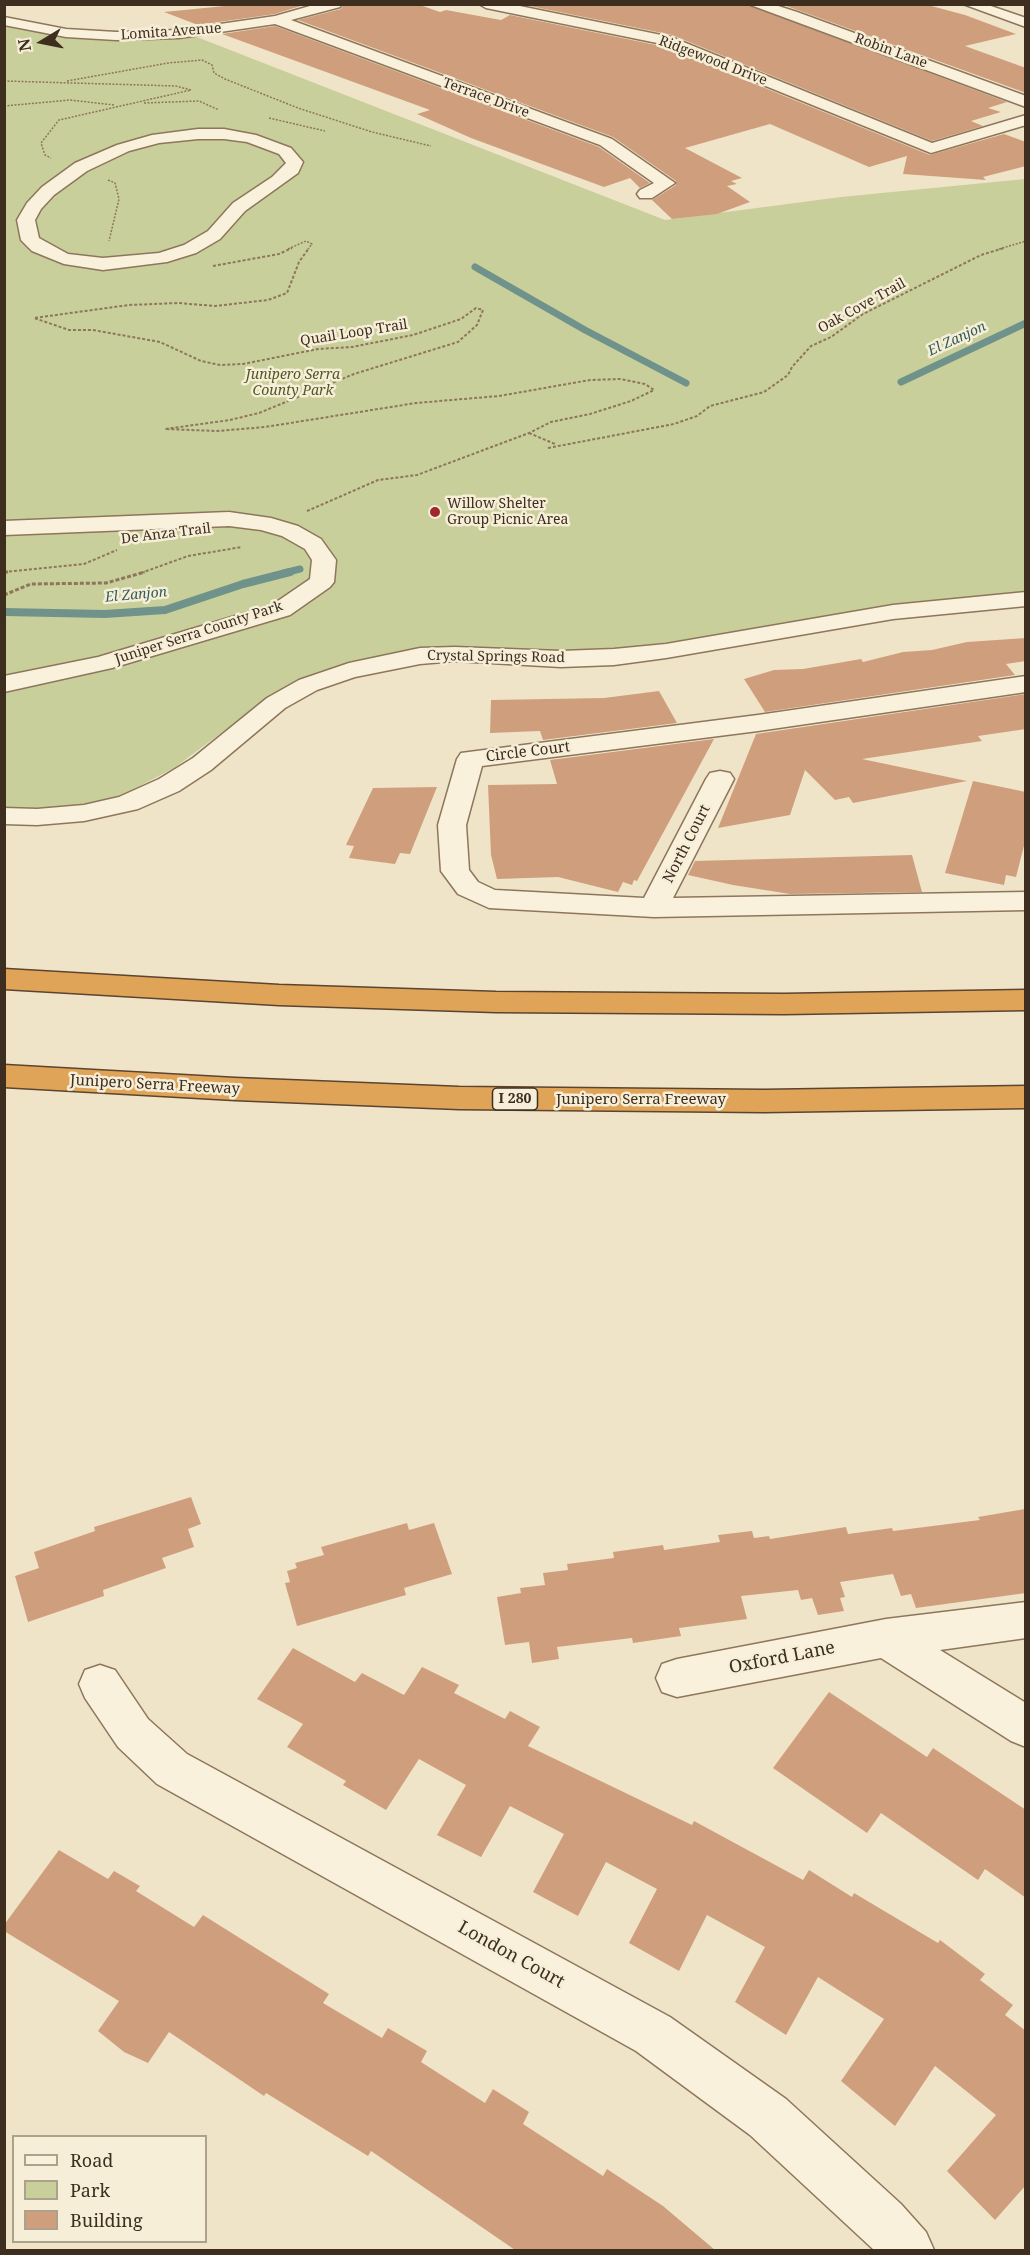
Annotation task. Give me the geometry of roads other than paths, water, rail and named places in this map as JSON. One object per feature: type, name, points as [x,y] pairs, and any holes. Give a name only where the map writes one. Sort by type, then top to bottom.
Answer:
[{"type":"highway","points":[[4,979],[279,995],[496,1002],[784,1004],[1026,1000]]},
{"type":"highway","name":"Junipero Serra Freeway","points":[[4,1076],[224,1089],[470,1098],[753,1101],[1026,1097]]},
{"type":"street","name":"Lomita Avenue","points":[[4,21],[66,33],[116,36],[179,34],[276,20],[335,4]]},
{"type":"street","name":"Ridgewood Drive","points":[[486,4],[666,40],[931,148],[1026,120]]},
{"type":"street","name":"Robin Lane","points":[[754,4],[792,15],[1026,102]]},
{"type":"street","points":[[970,4],[1026,23]]},
{"type":"street","points":[[1006,17],[1026,12]]},
{"type":"street","name":"Terrace Drive","points":[[276,20],[606,142],[666,183],[645,194]]},
{"type":"street","points":[[198,134],[224,134],[250,138],[285,150],[295,162],[292,169],[278,181],[239,207],[214,235],[190,249],[171,255],[135,262],[103,264],[64,259],[38,247],[30,240],[26,220],[33,207],[48,191],[81,167],[123,148],[158,138],[198,134]]},
{"type":"street","points":[[4,218],[26,220]]},
{"type":"street","name":"Juniper Serra County Park","points":[[4,528],[229,519],[267,529],[290,531],[313,544],[324,560],[322,582],[281,610],[103,663],[4,684]]},
{"type":"street","name":"Crystal Springs Road","points":[[4,816],[37,817],[84,813],[128,803],[169,785],[202,764],[276,703],[308,685],[349,671],[420,656],[455,654],[561,659],[614,657],[666,651],[893,612],[1026,598]]},
{"type":"street","name":"Circle Court","points":[[1026,684],[758,723],[470,759],[452,825],[454,871],[468,888],[489,899],[654,908],[1026,901]]},
{"type":"street","name":"North Court","points":[[654,908],[720,779]]},
{"type":"street","name":"Oxford Lane","points":[[677,1678],[886,1638],[1026,1620]]},
{"type":"street","points":[[886,1638],[1026,1727]]},
{"type":"street","name":"London Court","points":[[100,1684],[133,1733],[172,1769],[653,2034],[768,2117],[883,2222],[909,2250]]},
{"type":"waterway","points":[[475,267],[585,330],[686,383]]},
{"type":"waterway","name":"El Zanjon","points":[[901,382],[1026,323]]},
{"type":"waterway","name":"El Zanjon","points":[[284,573],[300,569]]},
{"type":"waterway","name":"El Zanjon","points":[[4,612],[105,614],[165,610],[243,584],[290,572]]},
{"type":"place","name":"Willow Shelter Group Picnic Area","points":[[435,512]]},
{"type":"park label","name":"Junipero Serra County Park","points":[[293,384]]}]
